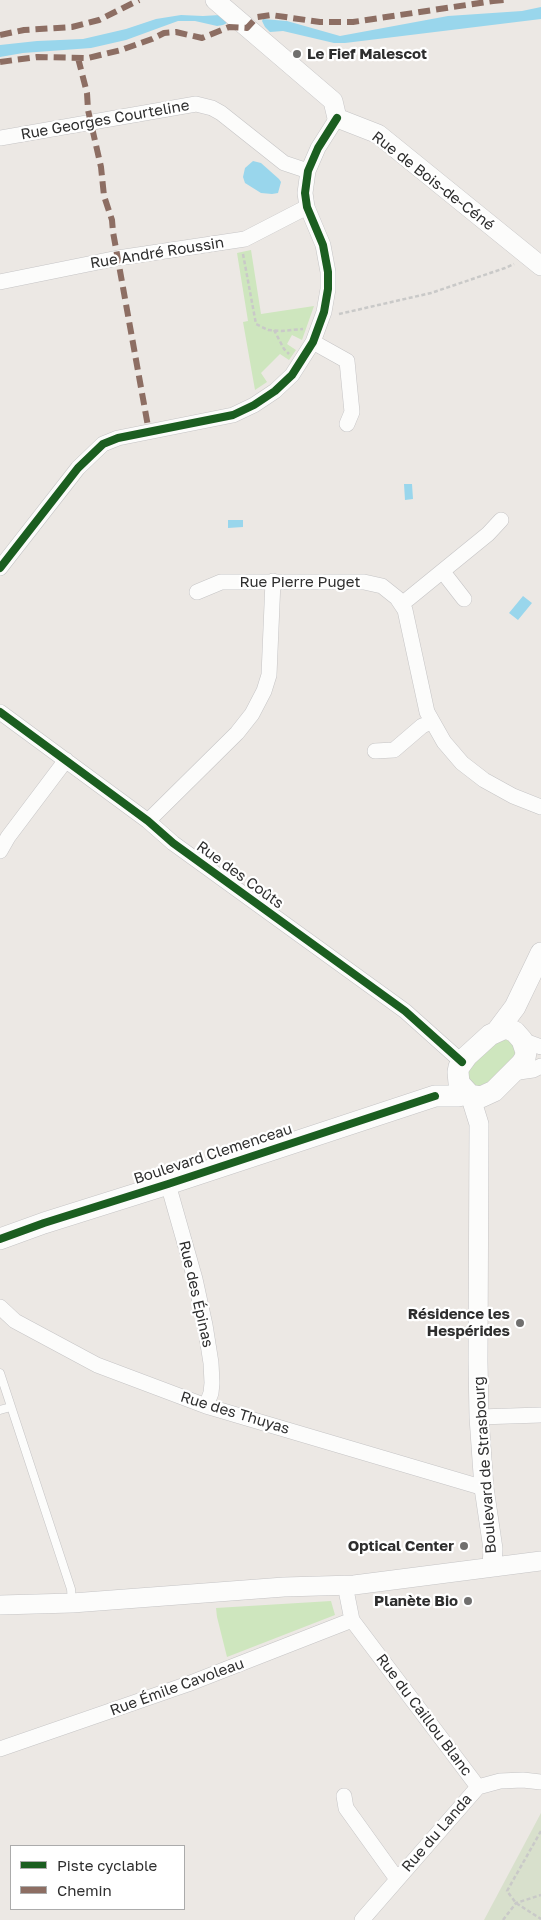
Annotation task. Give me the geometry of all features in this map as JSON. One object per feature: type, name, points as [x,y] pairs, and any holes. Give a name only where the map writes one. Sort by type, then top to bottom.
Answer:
[{"type":"main road","points":[[497,1031],[515,1007],[541,953]]},
{"type":"main road","points":[[494,1091],[525,1058],[528,1041],[515,1007]]},
{"type":"main road","points":[[497,1031],[509,1029],[528,1041]]},
{"type":"main road","name":"Boulevard Clemenceau","points":[[435,1096],[460,1067],[497,1031]]},
{"type":"main road","points":[[460,1067],[459,1083],[469,1094]]},
{"type":"main road","name":"Boulevard Clemenceau","points":[[0,1239],[435,1096],[469,1094],[481,1097],[494,1091]]},
{"type":"street","points":[[0,568],[78,468],[103,444],[118,438],[234,415],[275,391],[292,375],[313,342],[324,312],[328,289],[328,272],[323,245],[307,207],[305,192],[308,171],[323,139],[338,118],[333,101],[215,0]]},
{"type":"street","name":"Rue Georges Courteline","points":[[0,138],[196,104],[212,108],[221,113],[284,163],[308,171]]},
{"type":"street","name":"Rue de Bois-de-Céné","points":[[338,118],[378,134],[535,261]]},
{"type":"street","name":"Rue André Roussin","points":[[0,282],[118,258],[241,240],[307,207]]},
{"type":"street","points":[[313,342],[347,361],[352,412],[347,424]]},
{"type":"street","points":[[501,520],[488,534],[402,604],[408,619],[424,700],[431,722],[452,753],[471,770],[513,796],[541,807]]},
{"type":"street","points":[[443,572],[464,599]]},
{"type":"street","points":[[148,821],[237,734],[252,714],[264,691],[269,675],[272,581]]},
{"type":"street","name":"Rue Pierre Puget","points":[[197,592],[221,582],[374,583],[389,591],[402,604]]},
{"type":"street","name":"Rue des Coûts","points":[[0,712],[148,821],[173,843],[405,1012],[460,1067]]},
{"type":"street","points":[[375,750],[394,750],[422,726],[431,722]]},
{"type":"street","points":[[0,851],[8,837],[66,760]]},
{"type":"street","points":[[512,1073],[534,1070],[541,1066]]},
{"type":"street","name":"Boulevard de Strasbourg","points":[[479,1124],[494,1091]]},
{"type":"street","name":"Boulevard de Strasbourg","points":[[469,1094],[479,1124],[479,1417],[484,1488],[493,1549],[492,1567]]},
{"type":"street","name":"Rue des Épinas","points":[[168,1184],[195,1279],[212,1363],[211,1393],[206,1406]]},
{"type":"street","name":"Rue des Thuyas","points":[[0,1307],[15,1321],[97,1365],[206,1406],[484,1488]]},
{"type":"street","points":[[479,1417],[541,1415]]},
{"type":"street","points":[[0,1605],[72,1603],[284,1587],[345,1585],[541,1561]]},
{"type":"street","name":"Rue du Caillou Blanc","points":[[345,1585],[352,1620],[478,1787],[500,1781],[522,1780],[541,1782]]},
{"type":"street","name":"Rue Émile Cavoleau","points":[[0,1749],[188,1684],[352,1620]]},
{"type":"street","name":"Rue du Landa","points":[[362,1920],[478,1787]]},
{"type":"street","name":"Rue du Landa","points":[[344,1796],[346,1808],[397,1879]]},
{"type":"lane","points":[[0,1373],[71,1589],[72,1603]]},
{"type":"lane","points":[[0,1410],[11,1407]]},
{"type":"path","points":[[241,240],[256,324],[281,331],[306,328],[324,312],[340,314],[431,293],[506,268],[535,261]]},
{"type":"path","points":[[274,330],[284,349],[300,362]]},
{"type":"path","points":[[541,1830],[507,1891],[516,1903],[541,1918]]},
{"type":"path","points":[[504,1920],[516,1903],[541,1895]]},
{"type":"green space","points":[[251,250],[261,314],[314,306],[302,340],[292,335],[287,344],[296,350],[289,360],[280,354],[261,373],[267,382],[255,390],[243,322],[248,321],[237,253]]},
{"type":"green space","points":[[505,1038],[514,1043],[516,1056],[484,1087],[475,1086],[469,1080],[467,1074],[469,1067],[494,1042]]},
{"type":"green space","points":[[331,1601],[335,1615],[227,1657],[216,1608]]},
{"type":"green space","points":[[541,1813],[541,1920],[484,1920]]},
{"type":"water","points":[[541,7],[541,19],[345,43],[334,43],[283,31],[270,32],[262,21],[263,19],[287,21],[340,36],[448,16],[522,11]]},
{"type":"water","points":[[181,15],[220,15],[227,23],[217,26],[195,21],[178,21],[126,40],[91,48],[23,53],[0,57],[0,45],[83,39],[126,29],[156,19]]},
{"type":"water","points":[[253,161],[261,163],[279,179],[281,182],[278,193],[261,193],[245,183],[243,177],[245,168]]},
{"type":"water","points":[[404,484],[412,484],[413,499],[405,500]]},
{"type":"water","points":[[228,520],[243,520],[243,527],[228,528]]},
{"type":"water","points":[[523,596],[532,603],[518,620],[509,613]]},
{"type":"marked path","points":[[0,35],[24,30],[72,27],[99,20],[139,0]]},
{"type":"marked path","points":[[492,0],[504,0]]},
{"type":"marked path","points":[[0,62],[37,57],[88,58],[121,50],[164,33],[176,32],[202,38],[229,27],[247,28],[257,17],[271,15],[320,22],[353,22],[493,1]]},
{"type":"marked path","points":[[78,58],[87,93],[88,110],[101,167],[104,196],[112,220],[149,432]]},
{"type":"cycle path","points":[[0,568],[78,468],[103,444],[118,438],[233,415],[254,405],[275,391],[292,375],[313,342],[324,312],[328,289],[328,272],[323,245],[307,207],[305,193],[308,171],[318,148],[337,118]]},
{"type":"cycle path","points":[[0,712],[148,821],[173,843],[405,1011],[462,1062]]},
{"type":"cycle path","points":[[0,1239],[435,1096]]},
{"type":"place","name":"Le Fief Malescot","points":[[297,54]]},
{"type":"place","name":"Résidence les Hespérides","points":[[520,1323]]},
{"type":"place","name":"Optical Center","points":[[464,1546]]},
{"type":"place","name":"Planète Bio","points":[[468,1601]]}]
